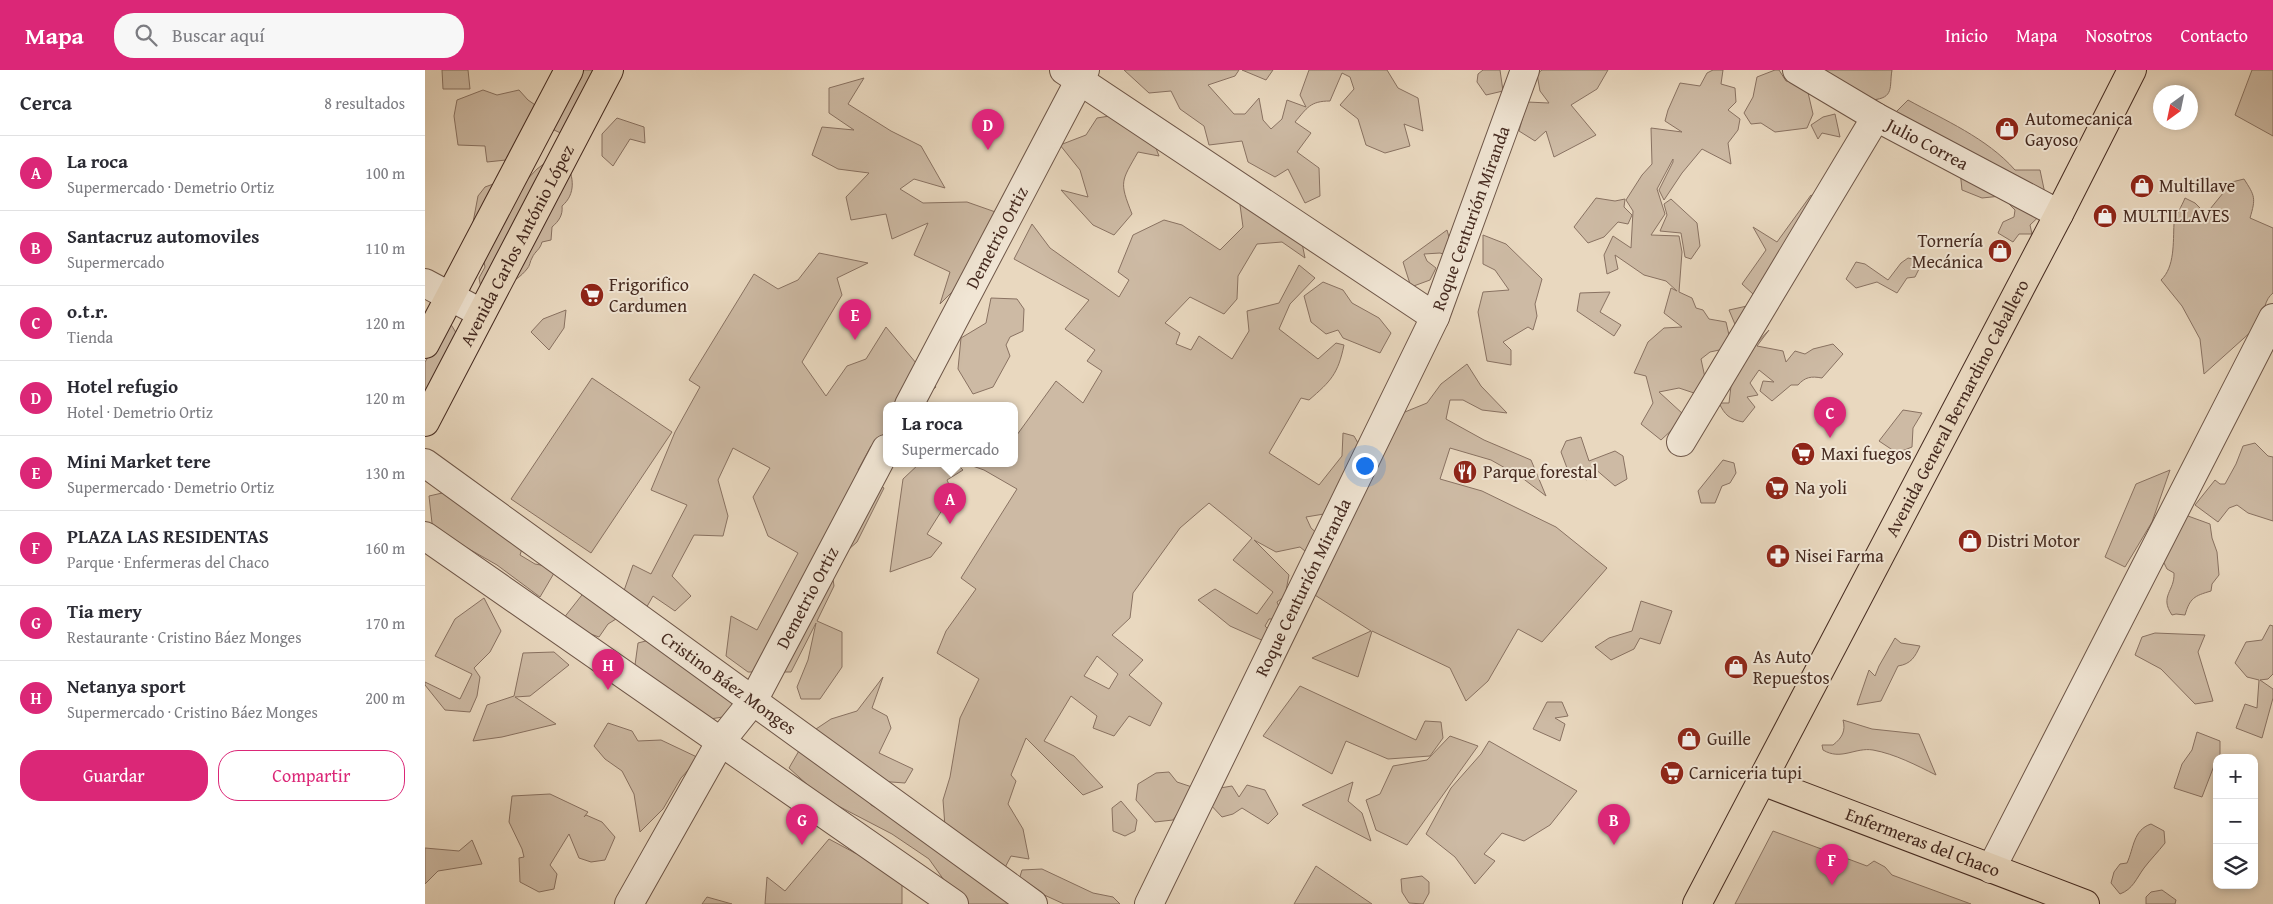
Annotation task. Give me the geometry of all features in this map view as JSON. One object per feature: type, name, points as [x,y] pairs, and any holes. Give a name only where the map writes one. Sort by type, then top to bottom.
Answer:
[{"type":"main road","name":"Avenida Carlos António López","points":[[425,344],[451,298],[569,70]]},
{"type":"main road","name":"Avenida Carlos António López","points":[[425,422],[609,70]]},
{"type":"main road","name":"Avenida General Bernardino Caballero","points":[[1697,904],[2059,214],[2132,70]]},
{"type":"main road","name":"Enfermeras del Chaco","points":[[1762,781],[2085,904]]},
{"type":"street","name":"Roque Centurión Miranda","points":[[1149,904],[1435,317],[1525,70]]},
{"type":"street","name":"Julio Correa","points":[[1797,70],[1876,117],[2059,214]]},
{"type":"street","points":[[1077,74],[1435,317]]},
{"type":"street","name":"Demetrio Ortiz","points":[[911,402],[1077,74]]},
{"type":"street","points":[[1681,442],[1876,117]]},
{"type":"street","points":[[425,283],[481,313]]},
{"type":"street","points":[[1991,869],[2273,318]]},
{"type":"street","name":"Demetrio Ortiz","points":[[629,904],[721,741],[753,701],[883,454]]},
{"type":"street","name":"Cristino Báez Monges","points":[[425,464],[1033,904]]},
{"type":"street","points":[[425,536],[954,904]]},
{"type":"shaded area","points":[[442,70],[468,70],[470,89],[443,89]]},
{"type":"shaded area","points":[[578,70],[617,70],[620,79],[585,144],[554,130],[556,108]]},
{"type":"shaded area","points":[[1124,70],[1239,70],[1235,76],[1208,85],[1234,114],[1245,114],[1259,98],[1263,120],[1271,129],[1282,119],[1287,100],[1306,107],[1300,95],[1309,70],[1387,70],[1398,88],[1418,98],[1423,131],[1404,124],[1410,146],[1385,153],[1366,145],[1358,119],[1340,105],[1354,89],[1350,77],[1342,73],[1330,101],[1318,102],[1309,106],[1295,122],[1311,133],[1297,152],[1319,168],[1320,196],[1305,203],[1288,169],[1275,177],[1248,162],[1242,141],[1209,145],[1204,126],[1180,109],[1171,91],[1149,93]]},
{"type":"shaded area","points":[[1242,70],[1273,70],[1266,80]]},
{"type":"shaded area","points":[[1483,70],[1500,70],[1503,91],[1486,95],[1477,82],[1478,74]]},
{"type":"shaded area","points":[[1542,70],[1608,70],[1597,89],[1571,105],[1596,135],[1554,157],[1546,131],[1535,141],[1519,131],[1527,102],[1549,103],[1540,91],[1537,74]]},
{"type":"shaded area","points":[[1713,70],[1723,70],[1721,84],[1735,88],[1736,102],[1728,110],[1740,119],[1738,130],[1728,143],[1731,164],[1702,149],[1682,173],[1664,200],[1659,190],[1673,159],[1657,189],[1665,214],[1651,235],[1679,236],[1682,252],[1679,292],[1692,298],[1696,308],[1703,310],[1709,319],[1726,322],[1729,335],[1724,349],[1710,352],[1701,359],[1707,387],[1694,393],[1679,388],[1659,392],[1683,414],[1675,427],[1661,440],[1641,424],[1653,403],[1646,376],[1634,373],[1648,342],[1664,328],[1682,327],[1664,313],[1671,288],[1677,291],[1666,281],[1644,275],[1615,255],[1618,269],[1607,274],[1604,255],[1613,236],[1631,248],[1633,211],[1626,200],[1642,175],[1652,164],[1651,128],[1682,132],[1665,121],[1680,83],[1700,86],[1707,73]]},
{"type":"shaded area","points":[[1779,70],[1786,81],[1806,84],[1813,114],[1807,128],[1775,132],[1761,123],[1751,124],[1744,113],[1753,97],[1757,77]]},
{"type":"shaded area","points":[[1824,70],[1892,70],[1890,91],[1884,97],[1872,100],[1822,73]]},
{"type":"shaded area","points":[[2252,70],[2273,70],[2273,136],[2235,115]]},
{"type":"shaded area","points":[[864,78],[848,104],[891,131],[921,146],[945,188],[914,179],[900,189],[923,203],[967,202],[1021,221],[1005,252],[969,275],[940,304],[950,272],[914,255],[928,223],[892,239],[886,214],[851,220],[846,197],[869,173],[838,169],[812,155],[822,127],[854,130],[829,113],[829,88]]},
{"type":"shaded area","points":[[483,90],[497,95],[519,90],[528,100],[541,109],[515,156],[508,155],[506,160],[487,162],[485,146],[458,145],[454,116],[457,100]]},
{"type":"shaded area","points":[[1908,100],[1950,122],[1992,148],[2015,170],[2040,170],[2048,208],[2030,225],[2032,234],[2019,234],[2013,242],[1998,233],[2003,222],[2014,217],[2015,210],[2001,196],[1982,198],[1962,190],[1959,161],[1896,112]]},
{"type":"shaded area","points":[[1128,113],[1154,143],[1159,156],[1138,152],[1132,162],[1125,176],[1124,188],[1132,214],[1114,235],[1093,225],[1061,190],[1088,197],[1080,170],[1060,145],[1086,135],[1097,118]]},
{"type":"shaded area","points":[[1835,114],[1840,137],[1822,133],[1818,139],[1811,125],[1823,117]]},
{"type":"shaded area","points":[[617,118],[644,127],[645,143],[630,139],[613,166],[602,156],[602,134]]},
{"type":"shaded area","points":[[549,160],[566,162],[572,179],[572,191],[562,206],[560,218],[552,227],[551,240],[542,242],[528,268],[512,282],[500,286],[481,288],[479,278],[485,267],[481,248],[471,233],[478,196],[485,187],[510,178],[519,188],[537,169]]},
{"type":"shaded area","points":[[2244,179],[2253,197],[2250,218],[2273,228],[2273,293],[2266,302],[2263,321],[2204,374],[2200,339],[2182,306],[2161,280],[2169,268],[2174,224],[2185,198],[2195,203],[2206,214],[2232,182]]},
{"type":"shaded area","points":[[1811,195],[1825,204],[1739,334],[1729,310],[1747,306],[1753,294],[1742,284],[1766,250],[1753,227],[1777,242]]},
{"type":"shaded area","points":[[1596,198],[1615,201],[1625,199],[1624,207],[1632,215],[1628,224],[1618,222],[1604,237],[1588,243],[1574,227]]},
{"type":"shaded area","points":[[1671,199],[1697,223],[1700,246],[1691,259],[1685,257],[1681,233],[1660,231],[1667,215],[1664,204]]},
{"type":"shaded area","points":[[1257,203],[1298,223],[1305,258],[1282,242],[1257,244],[1238,276],[1237,299],[1224,314],[1190,297],[1165,323],[1180,333],[1176,344],[1191,350],[1199,336],[1232,359],[1249,331],[1247,311],[1279,303],[1299,265],[1315,278],[1290,304],[1279,329],[1318,359],[1336,343],[1344,345],[1342,355],[1336,370],[1323,387],[1309,400],[1301,398],[1269,453],[1319,485],[1342,456],[1343,433],[1354,436],[1370,464],[1395,416],[1427,403],[1441,384],[1467,364],[1481,386],[1507,413],[1482,410],[1463,400],[1450,400],[1446,419],[1484,440],[1531,460],[1546,496],[1521,477],[1491,460],[1450,448],[1440,479],[1482,491],[1556,527],[1607,568],[1542,642],[1518,629],[1488,681],[1466,701],[1450,668],[1372,631],[1358,677],[1312,658],[1371,631],[1307,590],[1320,563],[1300,547],[1276,552],[1254,540],[1289,575],[1285,596],[1277,602],[1284,619],[1269,619],[1265,626],[1271,632],[1266,642],[1230,626],[1198,600],[1215,589],[1257,614],[1273,592],[1233,560],[1252,538],[1209,503],[1180,528],[1133,593],[1130,618],[1112,635],[1143,660],[1129,675],[1162,703],[1150,726],[1129,716],[1114,736],[1093,728],[1097,716],[1071,696],[1044,741],[1074,756],[1103,787],[1083,795],[1026,738],[1011,775],[1016,781],[1008,804],[1023,829],[1029,859],[1011,856],[999,879],[946,840],[943,800],[950,777],[960,718],[979,679],[937,653],[946,631],[976,589],[961,578],[1017,489],[975,467],[1018,467],[1018,433],[1056,381],[1083,403],[1102,371],[1087,361],[1095,350],[1065,329],[1089,300],[1014,259],[1032,224],[1050,248],[1119,297],[1129,280],[1118,272],[1133,235],[1164,220],[1182,225],[1220,250],[1243,227],[1240,205]],"holes":[[[1328,508],[1330,545],[1311,528],[1306,517],[1324,514]],[[1097,656],[1118,674],[1109,689],[1084,676]]]},
{"type":"shaded area","points":[[1447,230],[1455,258],[1440,253],[1424,254],[1427,261],[1436,268],[1430,280],[1411,287],[1403,262]]},
{"type":"shaded area","points":[[1483,235],[1506,244],[1542,279],[1535,304],[1537,316],[1533,330],[1528,327],[1503,342],[1511,350],[1511,365],[1487,361],[1478,312],[1483,292],[1509,290],[1495,270],[1483,264]]},
{"type":"shaded area","points":[[819,253],[868,263],[837,278],[842,295],[802,362],[826,396],[847,366],[866,359],[886,327],[936,387],[919,402],[883,402],[883,435],[871,446],[858,470],[884,488],[857,542],[831,565],[834,586],[817,621],[842,632],[842,667],[820,699],[801,699],[797,687],[808,660],[816,623],[791,672],[748,672],[726,656],[731,616],[757,630],[798,553],[768,536],[753,497],[770,468],[733,448],[718,480],[728,516],[723,536],[694,535],[672,576],[691,596],[675,611],[653,596],[641,617],[620,602],[633,565],[651,574],[687,505],[651,490],[675,432],[700,387],[689,380],[754,274],[778,289],[798,280]]},
{"type":"shaded area","points":[[1908,258],[1917,260],[1919,269],[1915,277],[1907,278],[1897,293],[1877,282],[1856,288],[1846,279],[1856,262],[1865,264],[1888,280],[1901,263]]},
{"type":"shaded area","points":[[1323,282],[1343,290],[1352,303],[1379,318],[1391,333],[1380,353],[1343,338],[1338,330],[1326,334],[1311,322],[1304,296]]},
{"type":"shaded area","points":[[1610,292],[1600,312],[1621,325],[1614,336],[1577,311],[1580,293]]},
{"type":"shaded area","points":[[991,298],[1017,299],[1024,309],[1023,331],[1010,337],[1006,345],[1010,356],[993,387],[973,394],[958,369],[961,338],[986,323]]},
{"type":"shaded area","points":[[566,310],[564,328],[549,350],[531,332],[543,319]]},
{"type":"shaded area","points":[[450,323],[460,339],[425,430],[425,362]]},
{"type":"shaded area","points":[[1769,330],[1757,346],[1783,351],[1786,362],[1795,351],[1805,354],[1813,349],[1833,344],[1843,354],[1822,378],[1809,378],[1803,380],[1798,385],[1791,385],[1772,401],[1760,391],[1763,381],[1774,382],[1759,370],[1750,383],[1758,395],[1747,397],[1755,407],[1743,422],[1731,418],[1719,403],[1729,403],[1731,386],[1738,363]]},
{"type":"shaded area","points":[[592,378],[672,432],[591,553],[511,499]]},
{"type":"shaded area","points":[[1903,410],[1922,413],[1913,428],[1912,447],[1897,453],[1879,441]]},
{"type":"shaded area","points":[[1581,437],[1589,461],[1615,451],[1623,456],[1627,479],[1615,486],[1594,468],[1587,480],[1567,468],[1561,452],[1566,441]]},
{"type":"shaded area","points":[[2255,443],[2268,456],[2273,457],[2273,521],[2248,513],[2237,505],[2229,508],[2218,522],[2195,505],[2215,480],[2220,484],[2225,484],[2243,446]]},
{"type":"shaded area","points":[[1723,460],[1734,463],[1736,473],[1730,483],[1722,486],[1715,503],[1701,503],[1698,491]]},
{"type":"shaded area","points":[[916,467],[960,467],[963,470],[947,480],[955,498],[944,507],[927,534],[942,543],[931,557],[890,572],[903,479]]},
{"type":"shaded area","points":[[2170,470],[2152,522],[2125,567],[2105,557],[2136,484]]},
{"type":"shaded area","points":[[451,491],[524,543],[520,555],[535,564],[557,568],[540,597],[497,565],[462,545],[434,541],[429,496]]},
{"type":"shaded area","points":[[2188,516],[2210,524],[2217,552],[2219,575],[2212,584],[2211,591],[2200,594],[2191,601],[2185,615],[2172,615],[2168,608],[2167,598],[2174,579],[2174,573],[2167,569],[2162,559],[2181,519]]},
{"type":"shaded area","points":[[589,586],[624,614],[608,624],[599,637],[582,631],[563,619]]},
{"type":"shaded area","points":[[484,598],[501,631],[490,652],[474,668],[480,677],[477,696],[470,712],[445,710],[425,685],[425,682],[460,699],[472,674],[435,656],[455,619]]},
{"type":"shaded area","points":[[1641,601],[1672,611],[1660,644],[1640,638],[1634,649],[1611,660],[1595,647],[1609,638],[1632,631]]},
{"type":"shaded area","points":[[2270,625],[2273,626],[2273,674],[2268,679],[2260,680],[2273,689],[2273,698],[2262,738],[2236,728],[2245,704],[2257,708],[2259,680],[2247,677],[2235,663],[2246,642],[2262,640]]},
{"type":"shaded area","points":[[2155,633],[2205,635],[2198,652],[2213,701],[2195,704],[2161,669],[2135,655],[2142,637]]},
{"type":"shaded area","points":[[661,637],[735,701],[729,716],[704,720],[669,690],[635,665],[638,643]]},
{"type":"shaded area","points":[[1895,638],[1901,643],[1920,646],[1912,659],[1906,664],[1898,666],[1881,701],[1857,705],[1869,670],[1875,676]]},
{"type":"shaded area","points":[[554,652],[569,665],[530,696],[515,697],[556,724],[502,737],[473,741],[487,705],[514,696],[523,653]]},
{"type":"shaded area","points":[[883,677],[872,708],[887,716],[891,728],[879,753],[913,769],[905,783],[864,780],[851,776],[871,805],[898,819],[1022,904],[961,904],[929,859],[892,834],[821,797],[789,768],[800,749],[804,737],[831,719],[857,711]]},
{"type":"shaded area","points":[[1300,686],[1416,740],[1425,721],[1441,722],[1443,738],[1430,756],[1388,759],[1346,741],[1332,774],[1263,736]]},
{"type":"shaded area","points":[[1547,702],[1562,702],[1568,716],[1555,718],[1565,724],[1560,741],[1533,729]]},
{"type":"shaded area","points":[[1843,720],[1872,729],[1919,734],[1936,775],[1905,760],[1873,750],[1836,754],[1823,750],[1822,745],[1833,745],[1841,737],[1844,731]]},
{"type":"shaded area","points":[[608,723],[632,731],[638,741],[661,740],[699,758],[681,778],[663,809],[640,832],[634,794],[622,771],[605,759],[594,746]]},
{"type":"shaded area","points":[[2197,732],[2220,741],[2220,754],[2213,754],[2213,768],[2202,797],[2174,788],[2182,764],[2192,750]]},
{"type":"shaded area","points":[[1450,736],[1478,746],[1407,845],[1376,830],[1366,800],[1380,794],[1393,766],[1427,760]]},
{"type":"shaded area","points":[[1489,741],[1577,791],[1550,825],[1524,841],[1502,833],[1484,854],[1495,861],[1475,884],[1455,857],[1426,834],[1451,788],[1481,754]]},
{"type":"shaded area","points":[[1169,772],[1177,782],[1195,788],[1173,820],[1155,822],[1136,800],[1138,784],[1156,773]]},
{"type":"shaded area","points":[[1353,782],[1348,801],[1362,813],[1371,841],[1302,805]]},
{"type":"shaded area","points":[[1247,785],[1265,790],[1278,814],[1268,824],[1242,808],[1233,814],[1222,817],[1208,802],[1220,788],[1232,786],[1239,797]]},
{"type":"shaded area","points":[[550,794],[588,812],[584,817],[586,815],[602,822],[615,837],[605,860],[591,862],[579,858],[569,834],[550,865],[557,874],[554,889],[539,892],[520,882],[519,858],[524,857],[509,822],[512,796]]},
{"type":"shaded area","points":[[1121,801],[1137,820],[1135,831],[1125,836],[1113,831],[1112,808]]},
{"type":"shaded area","points":[[2151,824],[2164,831],[2165,843],[2131,886],[2120,894],[2111,883],[2114,872],[2120,864],[2127,863],[2137,835]]},
{"type":"shaded area","points":[[1773,831],[1867,866],[1874,861],[1885,867],[1892,875],[1971,904],[1735,904]]},
{"type":"shaded area","points":[[829,839],[855,853],[902,869],[902,904],[765,904],[767,877],[785,891]]},
{"type":"shaded area","points":[[472,840],[482,864],[438,871],[425,884],[425,848],[459,851]]},
{"type":"shaded area","points":[[1316,866],[1372,904],[1294,904]]},
{"type":"shaded area","points":[[1042,869],[1093,893],[1113,897],[1120,904],[1064,904],[1018,883],[1022,870]]},
{"type":"shaded area","points":[[1422,876],[1429,882],[1429,893],[1423,904],[1409,903],[1402,892],[1401,879]]},
{"type":"shaded area","points":[[2162,890],[2176,900],[2175,904],[2146,904],[2146,897],[2151,892]]},
{"type":"shaded area","points":[[707,897],[732,904],[702,904]]},
{"type":"place","name":"Automecanica Gayoso","points":[[2007,129]]},
{"type":"place","name":"Hotel refugio","points":[[988,150]]},
{"type":"place","name":"Multillave","points":[[2142,186]]},
{"type":"place","name":"MULTILLAVES","points":[[2105,216]]},
{"type":"place","name":"Tornería Mecánica","points":[[2000,251]]},
{"type":"place","name":"Frigorifico Cardumen","points":[[592,295]]},
{"type":"place","name":"Mini Market tere","points":[[855,340]]},
{"type":"place","name":"o.t.r.","points":[[1830,438]]},
{"type":"place","name":"Maxi fuegos","points":[[1803,454]]},
{"type":"place","name":"Parque forestal","points":[[1465,472]]},
{"type":"place","name":"Na yoli","points":[[1777,488]]},
{"type":"place","name":"La roca","points":[[950,524]]},
{"type":"place","name":"Distri Motor","points":[[1970,541]]},
{"type":"place","name":"Nisei Farma","points":[[1778,556]]},
{"type":"place","name":"As Auto Repuestos","points":[[1736,667]]},
{"type":"place","name":"Netanya sport","points":[[608,690]]},
{"type":"place","name":"Guille","points":[[1689,739]]},
{"type":"place","name":"Carniceria tupi","points":[[1672,773]]},
{"type":"place","name":"Tia mery","points":[[802,845]]},
{"type":"place","name":"Santacruz automoviles","points":[[1614,845]]},
{"type":"place","name":"PLAZA LAS RESIDENTAS","points":[[1832,885]]}]
